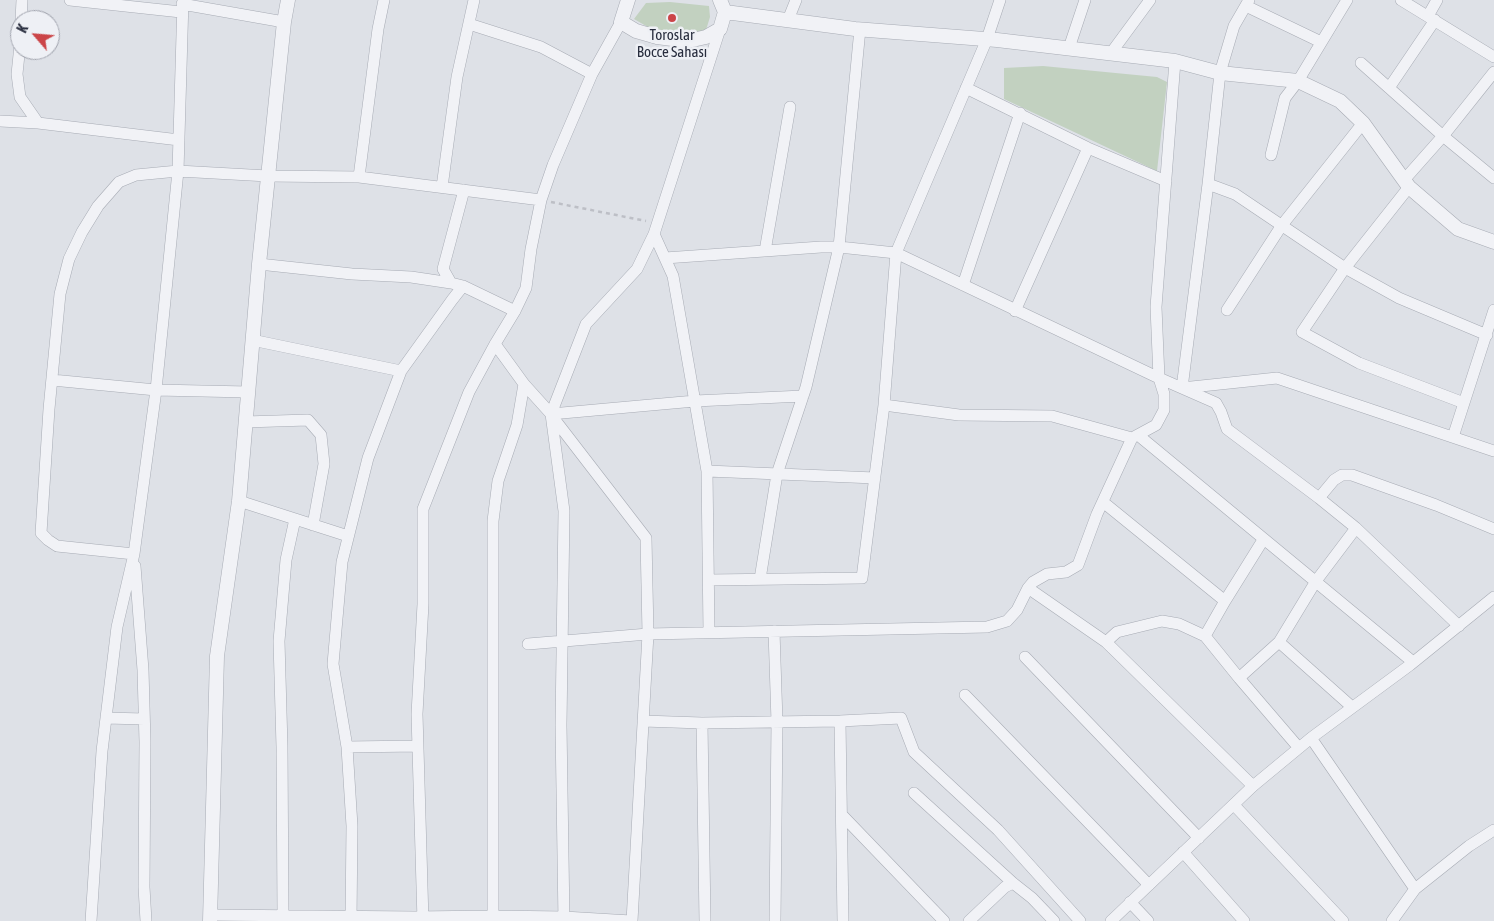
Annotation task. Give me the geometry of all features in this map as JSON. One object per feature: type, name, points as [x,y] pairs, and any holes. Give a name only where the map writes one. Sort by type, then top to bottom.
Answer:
[{"type":"street","points":[[70,0],[182,5],[284,22]]},
{"type":"street","points":[[288,0],[284,22],[259,264],[238,501],[217,656],[210,918],[493,918],[632,921],[648,634],[646,538],[551,414],[524,384],[495,344]]},
{"type":"street","points":[[359,177],[378,29],[384,0]]},
{"type":"street","points":[[442,187],[457,77],[474,0]]},
{"type":"street","points":[[423,919],[417,714],[423,604],[423,509],[469,392],[495,344],[516,312],[526,288],[531,249],[542,200],[553,165],[592,74],[621,22],[628,0]]},
{"type":"street","points":[[788,20],[796,0]]},
{"type":"street","points":[[709,580],[862,578],[884,406],[896,253],[987,39],[1000,0]]},
{"type":"street","points":[[1069,48],[1082,0]]},
{"type":"street","points":[[1111,53],[1150,0]]},
{"type":"street","points":[[1271,155],[1285,98],[1298,81],[1347,0]]},
{"type":"street","points":[[1401,0],[1494,56]]},
{"type":"street","points":[[1389,88],[1431,18],[1437,0]]},
{"type":"street","points":[[1182,388],[1220,73],[1234,26],[1248,3],[1321,42]]},
{"type":"street","points":[[91,921],[102,752],[117,627],[134,554],[156,390],[178,171],[182,5]]},
{"type":"street","points":[[564,919],[561,725],[564,511],[551,414],[586,324],[636,268],[656,229],[720,29],[722,6],[788,20],[860,29],[987,39],[1111,53],[1175,61],[1220,73],[1298,81],[1340,101],[1363,123],[1406,183],[1458,229],[1494,242]]},
{"type":"street","points":[[621,22],[636,31],[657,37],[688,41],[706,37],[720,29]]},
{"type":"street","points":[[469,24],[541,47],[592,74]]},
{"type":"street","points":[[760,579],[777,474],[803,396],[839,247],[860,29]]},
{"type":"street","points":[[18,60],[17,74],[20,97],[38,123]]},
{"type":"street","points":[[528,644],[648,634],[987,627],[1007,621],[1017,610],[1033,582],[1047,574],[1066,572],[1078,565],[1103,502],[1135,437],[1156,425],[1164,410],[1164,394],[1159,378],[1156,307],[1175,61]]},
{"type":"street","points":[[1361,63],[1443,136],[1494,178]]},
{"type":"street","points":[[1464,403],[1358,363],[1302,332],[1406,183],[1494,72]]},
{"type":"street","points":[[966,88],[1088,148],[1166,181]]},
{"type":"street","points":[[765,251],[790,107]]},
{"type":"street","points":[[963,285],[1020,113]]},
{"type":"street","points":[[0,121],[38,123],[179,140]]},
{"type":"street","points":[[1227,310],[1282,225],[1363,123]]},
{"type":"street","points":[[1015,311],[1088,148]]},
{"type":"street","points":[[134,554],[57,546],[41,532],[60,294],[68,259],[98,206],[119,182],[136,175],[178,171],[268,176],[359,177],[542,200]]},
{"type":"street","points":[[1208,184],[1235,194],[1345,268],[1399,298],[1487,335]]},
{"type":"street","points":[[457,285],[443,270],[464,190]]},
{"type":"street","points":[[656,229],[665,258],[674,276],[707,471],[709,632]]},
{"type":"street","points":[[665,258],[839,247],[896,253],[1015,311],[1216,403],[1226,429],[1356,528],[1459,626]]},
{"type":"street","points":[[259,264],[352,274],[411,277],[457,285],[516,312]]},
{"type":"street","points":[[352,918],[352,826],[347,747],[333,664],[342,562],[368,458],[401,371],[457,285]]},
{"type":"street","points":[[1453,437],[1494,310]]},
{"type":"street","points":[[252,340],[401,371]]},
{"type":"street","points":[[1182,388],[1277,378],[1494,451]]},
{"type":"street","points":[[52,380],[156,390],[248,392]]},
{"type":"street","points":[[493,918],[493,521],[498,481],[517,425],[524,384]]},
{"type":"street","points":[[551,414],[695,401],[803,396]]},
{"type":"street","points":[[884,406],[959,415],[1052,416],[1135,437],[1316,581],[1413,662]]},
{"type":"street","points":[[246,422],[308,420],[321,435],[324,464],[313,525]]},
{"type":"street","points":[[707,471],[876,478]]},
{"type":"street","points":[[1319,498],[1334,480],[1342,475],[1352,475],[1436,505],[1494,529]]},
{"type":"street","points":[[238,501],[348,536]]},
{"type":"street","points":[[1103,502],[1225,601]]},
{"type":"street","points":[[277,917],[282,747],[279,641],[286,560],[295,519]]},
{"type":"street","points":[[1239,678],[1279,642],[1316,581],[1356,528]]},
{"type":"street","points":[[1205,636],[1263,540]]},
{"type":"street","points":[[134,554],[143,670],[144,887],[146,921]]},
{"type":"street","points":[[1028,588],[1106,642],[1253,786]]},
{"type":"street","points":[[1111,921],[1253,786],[1311,738],[1413,662],[1490,600],[1494,613]]},
{"type":"street","points":[[1106,642],[1117,632],[1162,621],[1179,624],[1205,636],[1299,748]]},
{"type":"street","points":[[774,630],[777,722],[775,921]]},
{"type":"street","points":[[1279,642],[1352,707]]},
{"type":"street","points":[[1025,657],[1199,838]]},
{"type":"street","points":[[965,695],[1149,885]]},
{"type":"street","points":[[106,718],[144,719]]},
{"type":"street","points":[[643,721],[702,723],[901,718],[914,752],[998,830],[1080,921]]},
{"type":"street","points":[[840,721],[843,921]]},
{"type":"street","points":[[702,723],[705,921]]},
{"type":"street","points":[[1311,738],[1415,889]]},
{"type":"street","points":[[347,747],[418,746]]},
{"type":"street","points":[[914,793],[1032,898],[1054,921]]},
{"type":"street","points":[[1234,805],[1343,921]]},
{"type":"street","points":[[842,815],[944,921]]},
{"type":"street","points":[[1392,921],[1415,889],[1469,846],[1494,830]]},
{"type":"street","points":[[1183,852],[1244,921]]},
{"type":"street","points":[[969,921],[1005,887],[1013,883]]},
{"type":"street","points":[[1130,902],[1148,921]]},
{"type":"path","points":[[542,200],[656,229]]},
{"type":"green space","name":"Toroslar Bocce Sahası","points":[[670,2],[709,6],[710,17],[706,30],[694,34],[660,34],[634,19],[646,3]]},
{"type":"green space","points":[[1043,66],[1157,77],[1167,82],[1157,171],[1004,99],[1004,68]]},
{"type":"place","name":"Toroslar Bocce Sahası","points":[[672,18]]}]
